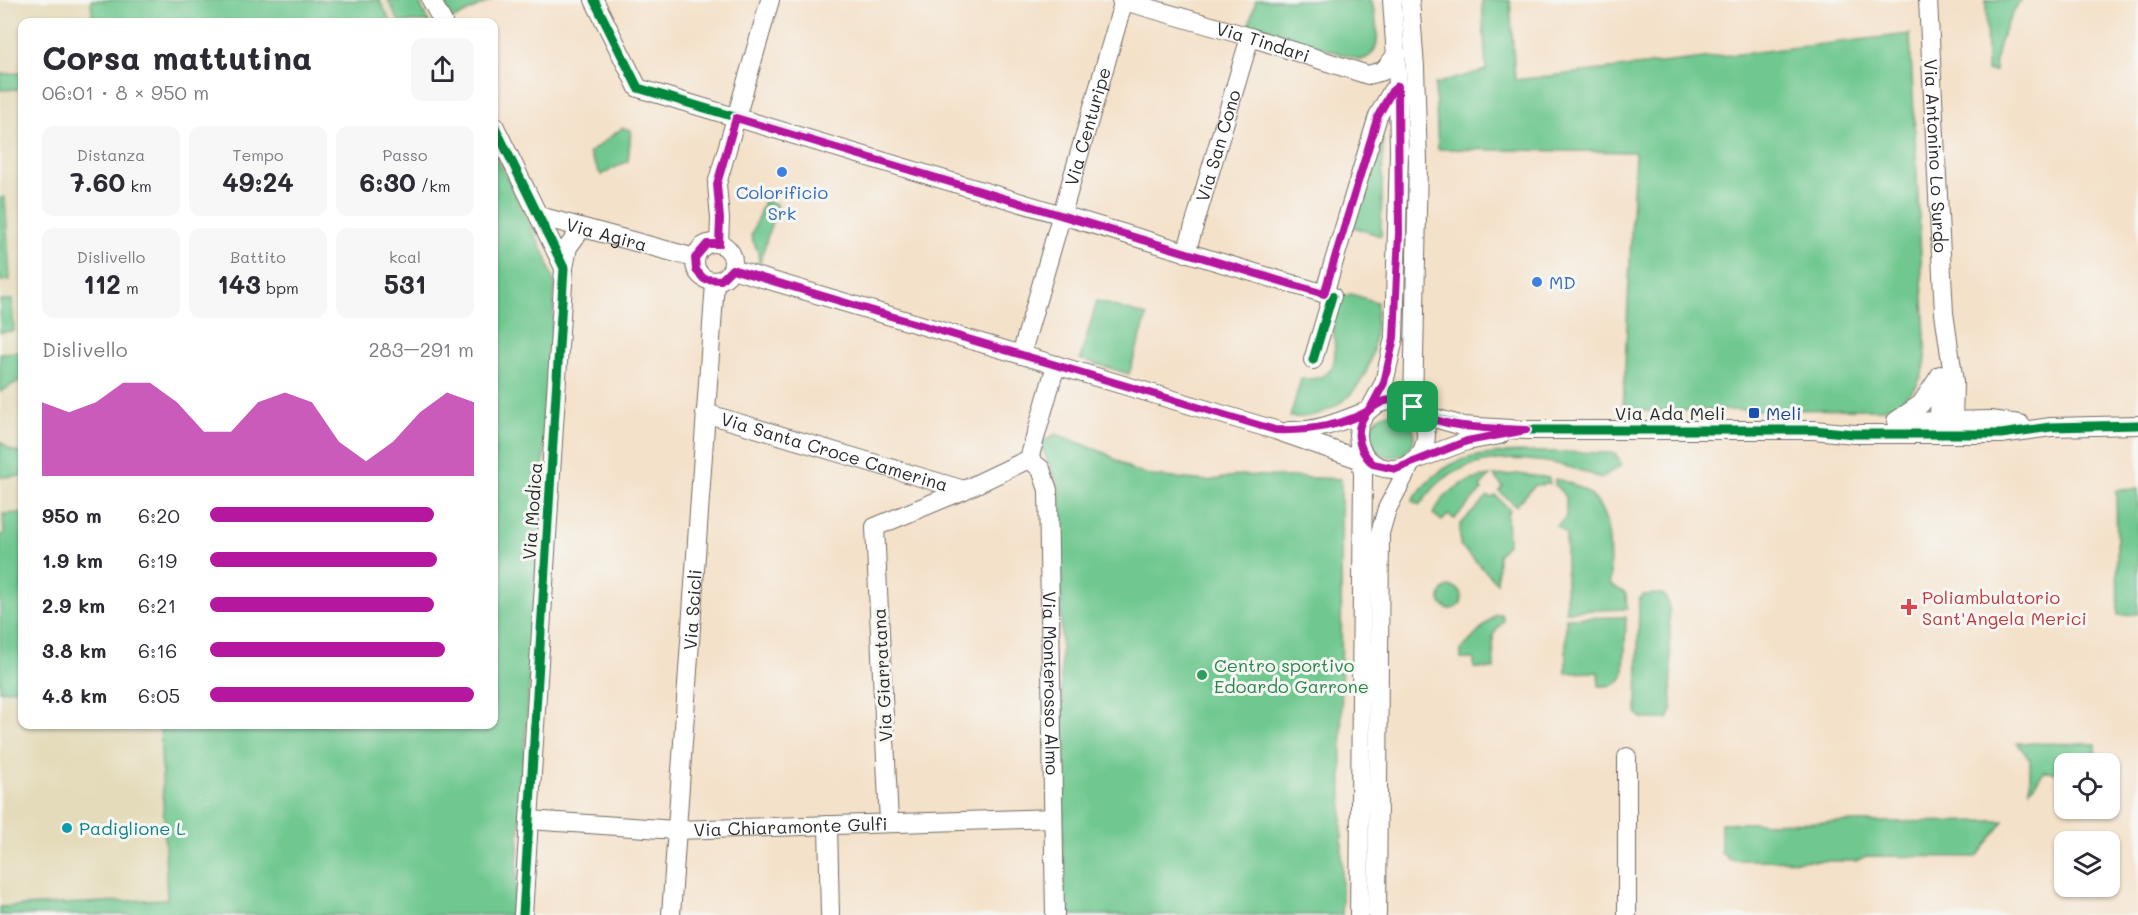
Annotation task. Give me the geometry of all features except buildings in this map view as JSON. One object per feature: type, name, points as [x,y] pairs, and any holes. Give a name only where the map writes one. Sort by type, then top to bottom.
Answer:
[{"type":"street","points":[[431,0],[441,18]]},
{"type":"street","points":[[594,0],[638,88],[1332,296],[1313,360]]},
{"type":"street","points":[[719,244],[720,219],[717,184],[770,0]]},
{"type":"street","name":"Via Tindari","points":[[1123,0],[1368,75],[1383,71],[1397,54]]},
{"type":"street","name":"Via Centuripe","points":[[1022,355],[1123,0]]},
{"type":"street","points":[[1359,915],[1365,456],[1359,427],[1384,383],[1394,338],[1399,233],[1398,86],[1392,0]]},
{"type":"street","points":[[1377,915],[1380,533],[1387,508],[1426,438],[1416,411],[1418,161],[1410,0]]},
{"type":"street","name":"Via Antonino Lo Surdo","points":[[1928,0],[1947,378]]},
{"type":"street","name":"Via San Cono","points":[[1186,253],[1250,37]]},
{"type":"street","points":[[1324,294],[1378,116],[1392,91],[1398,86]]},
{"type":"street","name":"Via Modica","points":[[498,132],[564,268],[524,915]]},
{"type":"street","name":"Via Agira","points":[[539,216],[695,258]]},
{"type":"street","points":[[564,268],[568,247],[582,228]]},
{"type":"street","points":[[707,244],[719,244],[729,251],[732,269],[726,278],[715,282],[699,275],[695,258],[707,244]]},
{"type":"street","points":[[732,269],[1365,456],[1396,469],[1467,441],[1526,430]]},
{"type":"street","name":"Via Scicli","points":[[671,915],[715,282]]},
{"type":"street","points":[[964,490],[1029,459],[1056,365]]},
{"type":"street","points":[[1947,378],[1967,407],[1990,420]]},
{"type":"street","points":[[1894,422],[1921,404],[1947,378]]},
{"type":"street","points":[[1946,425],[1947,378]]},
{"type":"street","points":[[1275,430],[1304,431],[1391,400],[1416,411],[1463,426],[1526,430]]},
{"type":"street","name":"Via Santa Croce Camerina","points":[[705,413],[964,490]]},
{"type":"street","points":[[1814,430],[1854,434],[1990,420],[2051,427]]},
{"type":"street","points":[[1814,430],[1894,422],[1946,425],[2001,434],[2051,427],[2138,425]]},
{"type":"street","name":"Via Ada Meli","points":[[1526,430],[1814,430]]},
{"type":"street","name":"Via Monterosso Almo","points":[[1029,459],[1041,469],[1048,490],[1055,915]]},
{"type":"street","name":"Via Giarratana","points":[[889,823],[875,527],[964,490]]},
{"type":"street","points":[[1627,757],[1627,915]]},
{"type":"street","name":"Via Chiaramonte Gulfi","points":[[529,820],[676,830],[1053,818]]},
{"type":"street","points":[[828,825],[830,915]]},
{"type":"shaded area","points":[[0,0],[418,0],[427,18],[18,18],[18,729],[498,729],[498,160],[553,275],[514,915],[0,915]]},
{"type":"green space","points":[[91,0],[379,0],[389,18],[93,18]]},
{"type":"green space","points":[[388,0],[418,0],[427,18],[397,18]]},
{"type":"green space","points":[[443,0],[491,0],[456,18],[451,18]]},
{"type":"green space","points":[[1256,0],[1372,0],[1377,26],[1377,43],[1369,56],[1361,60],[1249,25]]},
{"type":"green space","points":[[1482,0],[1510,0],[1515,80],[1910,34],[1926,358],[1917,384],[1906,398],[1881,409],[1623,411],[1635,152],[1438,149],[1435,84],[1486,70]]},
{"type":"green space","points":[[1986,0],[2021,0],[2003,34],[1997,51],[1995,71],[1987,71]]},
{"type":"green space","points":[[18,73],[18,89],[0,90],[0,74]]},
{"type":"green space","points":[[622,128],[631,130],[628,161],[601,175],[589,153]]},
{"type":"green space","points":[[1379,141],[1383,141],[1381,236],[1353,227]]},
{"type":"green space","points":[[498,160],[546,257],[555,286],[514,915],[0,915],[0,907],[167,899],[160,729],[498,729]]},
{"type":"green space","points":[[5,197],[10,280],[0,281],[0,198]]},
{"type":"green space","points":[[764,201],[777,204],[759,266],[758,252],[751,236]]},
{"type":"green space","points":[[1351,294],[1377,302],[1374,344],[1366,371],[1351,394],[1341,403],[1317,414],[1290,417],[1301,379],[1325,375],[1331,369],[1335,352],[1334,315],[1339,297]]},
{"type":"green space","points":[[0,300],[12,300],[14,331],[0,332]]},
{"type":"green space","points":[[1097,301],[1147,316],[1129,374],[1080,359]]},
{"type":"green space","points":[[18,352],[18,381],[0,392],[0,353]]},
{"type":"green space","points":[[1392,413],[1407,420],[1414,435],[1407,450],[1392,457],[1377,450],[1370,435],[1377,420]]},
{"type":"green space","name":"Centro sportivo Edoardo Garrone","points":[[1056,434],[1105,453],[1134,471],[1153,476],[1208,481],[1240,475],[1341,479],[1342,915],[1063,915],[1060,490],[1040,443]]},
{"type":"green space","points":[[0,441],[9,449],[18,452],[18,476],[0,477]]},
{"type":"green space","points":[[1534,452],[1615,453],[1622,465],[1601,478],[1547,462],[1508,459],[1489,461],[1470,466],[1443,479],[1420,505],[1412,501],[1438,473],[1450,465],[1472,457]]},
{"type":"green space","points":[[1518,474],[1549,478],[1550,484],[1535,485],[1516,506],[1499,491],[1503,487],[1494,476]]},
{"type":"green space","points":[[1490,476],[1480,487],[1482,490],[1454,519],[1448,515],[1442,521],[1433,514],[1443,499],[1456,488],[1472,480]]},
{"type":"green space","points":[[1555,479],[1575,485],[1589,493],[1599,504],[1608,532],[1610,584],[1626,594],[1627,609],[1566,611],[1566,534],[1557,526],[1566,517],[1566,497],[1555,485]]},
{"type":"green space","points":[[2138,489],[2138,614],[2118,615],[2116,490]]},
{"type":"green space","points":[[1488,496],[1491,498],[1496,496],[1510,510],[1507,514],[1508,543],[1498,555],[1497,583],[1460,545],[1460,525]]},
{"type":"green space","points":[[18,513],[18,689],[0,691],[0,535],[4,534],[3,514]]},
{"type":"green space","points":[[1451,587],[1459,590],[1462,598],[1459,606],[1451,609],[1443,606],[1440,598],[1443,590]]},
{"type":"green space","points":[[1663,594],[1669,604],[1672,710],[1668,719],[1643,719],[1637,714],[1639,600],[1643,595]]},
{"type":"green space","points":[[1496,614],[1501,614],[1504,620],[1493,635],[1494,669],[1474,668],[1474,659],[1461,659],[1461,650]]},
{"type":"green space","points":[[1626,617],[1624,674],[1620,681],[1599,686],[1598,672],[1566,673],[1566,618]]},
{"type":"green space","points":[[2017,743],[2096,744],[2096,753],[2054,753],[2054,772],[2044,772],[2030,790],[2030,759]]},
{"type":"green space","points":[[2004,821],[1977,857],[1866,856],[1856,861],[1730,860],[1721,853],[1721,823]]},
{"type":"cycle path","points":[[594,0],[638,88],[1332,296],[1313,360]]},
{"type":"cycle path","points":[[498,133],[564,268],[523,915]]},
{"type":"cycle path","points":[[1420,414],[1463,426],[1526,430],[1814,430],[1854,434],[2001,434],[2051,427],[2138,425]]},
{"type":"place","name":"Colorificio Srk","points":[[782,172]]},
{"type":"place","name":"MD","points":[[1537,282]]},
{"type":"place","name":"Meli","points":[[1754,413]]},
{"type":"place","name":"Poliambulatorio Sant'Angela Merici","points":[[1909,607]]},
{"type":"place","name":"Centro sportivo Edoardo Garrone","points":[[1202,675]]},
{"type":"place","name":"Padiglione L","points":[[67,828]]},
{"type":"route","points":[[1413,407],[1391,400],[1380,403],[1367,411],[1344,421],[1323,427],[1304,431],[1275,430],[732,269],[726,278],[721,280],[715,282],[704,279],[696,270],[695,258],[707,244],[719,244],[720,219],[717,184],[736,118],[1324,294],[1378,116],[1392,91],[1398,86],[1399,233],[1394,338],[1384,383],[1370,409],[1367,411],[1362,418],[1359,427],[1359,444],[1362,452],[1373,464],[1396,469],[1467,441],[1526,430],[1463,426],[1420,414],[1413,407]]}]
